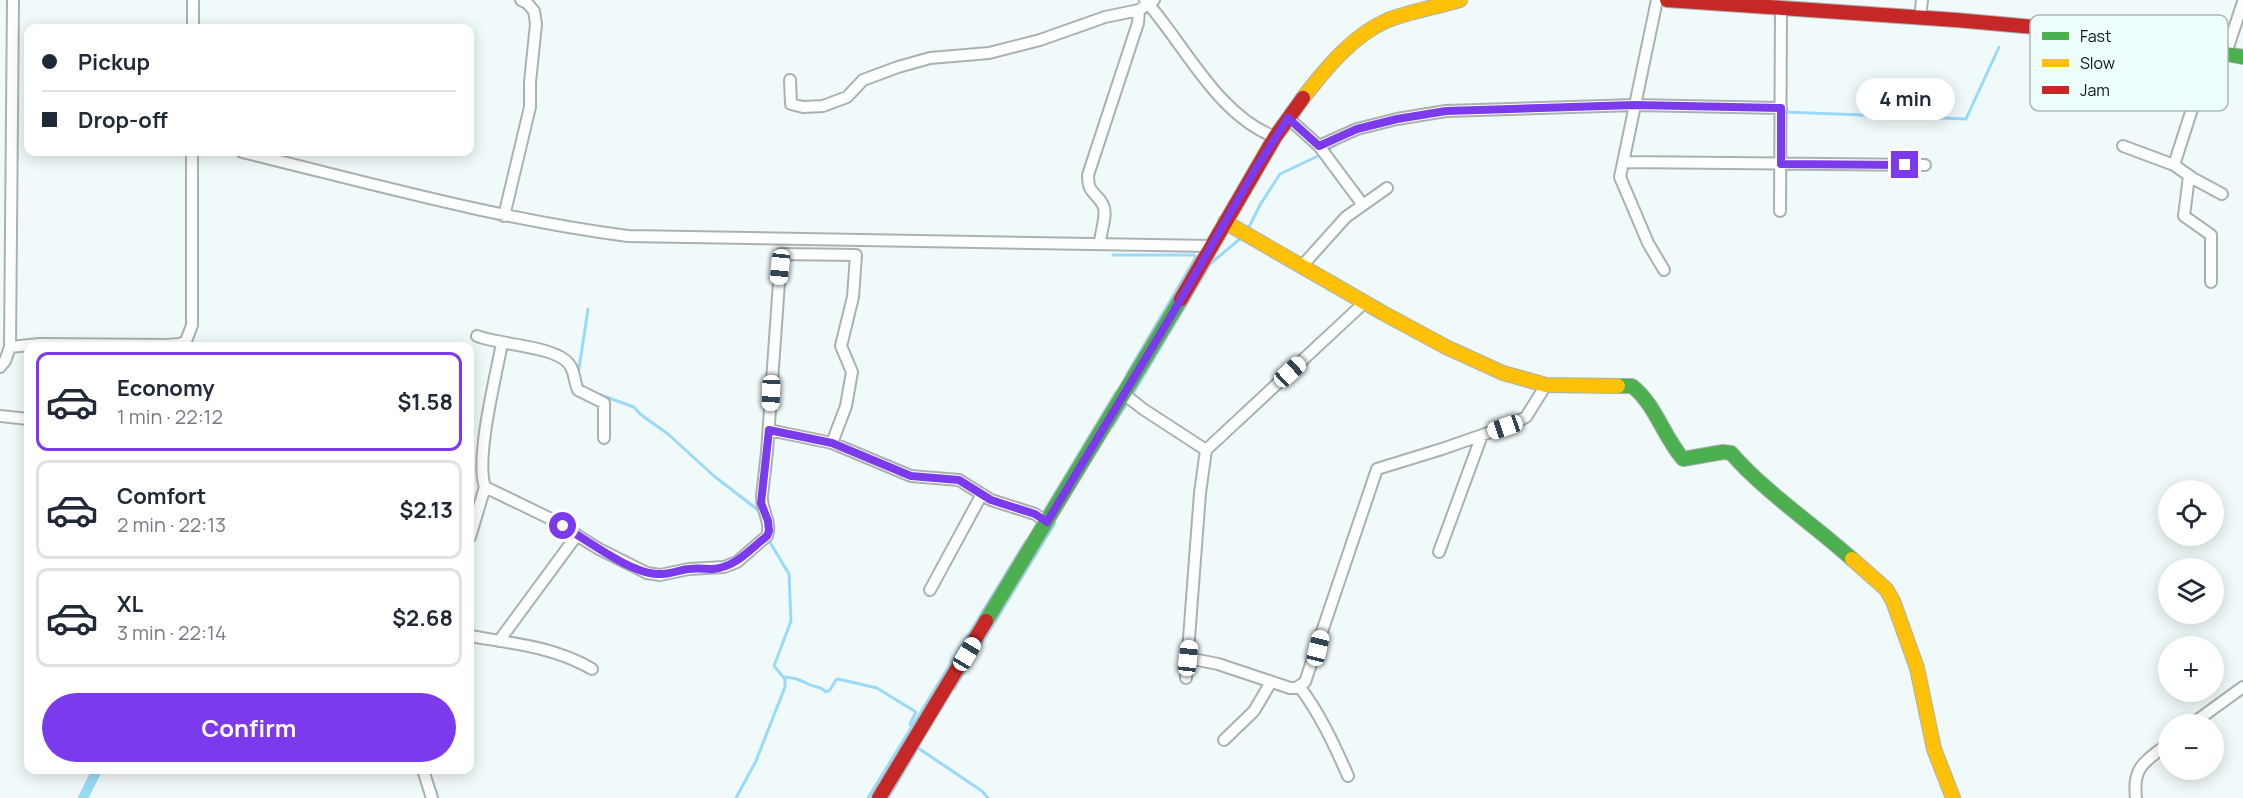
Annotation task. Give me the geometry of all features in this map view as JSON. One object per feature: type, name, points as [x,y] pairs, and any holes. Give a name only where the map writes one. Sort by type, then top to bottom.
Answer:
[{"type":"street","points":[[0,367],[10,347],[13,0]]},
{"type":"street","points":[[193,0],[193,24]]},
{"type":"street","points":[[504,216],[530,107],[530,81],[535,46],[534,11],[520,0]]},
{"type":"street","points":[[879,798],[1288,118],[1328,65],[1356,41],[1417,5],[1460,0]]},
{"type":"street","points":[[1657,0],[1620,177],[1648,243],[1664,270]]},
{"type":"street","points":[[1667,0],[1738,3],[1781,9],[2030,25]]},
{"type":"street","points":[[1920,18],[1922,0]]},
{"type":"street","points":[[2228,47],[2243,2]]},
{"type":"street","points":[[1100,244],[1100,231],[1104,222],[1103,205],[1088,186],[1088,175],[1147,3]]},
{"type":"street","points":[[790,80],[791,104],[803,107],[823,106],[847,97],[863,80],[898,67],[930,58],[989,53],[1040,40],[1147,3]]},
{"type":"street","points":[[1147,3],[1233,111],[1261,132],[1275,137]]},
{"type":"street","points":[[1780,211],[1781,9]]},
{"type":"street","points":[[2228,53],[2243,57]]},
{"type":"street","points":[[1319,146],[1357,129],[1397,119],[1446,111],[1635,105],[1781,108]]},
{"type":"street","points":[[2174,165],[2192,111]]},
{"type":"street","points":[[1288,118],[1319,146],[1363,205]]},
{"type":"street","points":[[2124,146],[2174,165],[2189,176],[2223,194]]},
{"type":"street","points":[[183,342],[186,341],[192,325],[192,156]]},
{"type":"street","points":[[258,156],[504,216],[628,236],[1212,246]]},
{"type":"street","points":[[1623,162],[1925,165]]},
{"type":"street","points":[[2189,176],[2184,216],[2211,235],[2211,282]]},
{"type":"street","points":[[1302,266],[1346,217],[1387,188]]},
{"type":"street","points":[[1225,222],[1446,347],[1503,374],[1546,385],[1632,386],[1644,394],[1651,404],[1671,445],[1683,459],[1723,452],[1731,453],[1752,477],[1821,531],[1886,589],[1917,668],[1934,749],[1953,798]]},
{"type":"street","points":[[485,487],[549,518],[599,549],[647,573],[660,575],[689,569],[711,569],[737,562],[767,536],[769,531],[761,503],[769,430],[781,254],[856,255],[853,297],[841,346],[852,372],[846,406],[832,443]]},
{"type":"street","points":[[1186,678],[1200,493],[1206,450],[1365,302]]},
{"type":"street","points":[[477,336],[502,343],[555,352],[565,359],[571,366],[578,390],[604,403],[604,438]]},
{"type":"street","points":[[474,520],[485,487],[482,470],[484,444],[502,343]]},
{"type":"street","points":[[10,347],[24,346]]},
{"type":"street","points":[[1188,658],[1218,664],[1290,688],[1305,682],[1377,468],[1442,449],[1526,417],[1538,402],[1546,385]]},
{"type":"street","points":[[1124,394],[1206,450]]},
{"type":"street","points":[[0,416],[24,419]]},
{"type":"street","points":[[769,430],[832,443],[911,476],[959,480],[991,500],[1035,514],[1047,522]]},
{"type":"street","points":[[1439,552],[1482,435]]},
{"type":"street","points":[[930,590],[982,494]]},
{"type":"street","points":[[499,641],[577,535]]},
{"type":"street","points":[[474,637],[547,650],[574,658],[592,669]]},
{"type":"street","points":[[1224,740],[1254,711],[1271,682]]},
{"type":"street","points":[[1299,686],[1328,731],[1348,776]]},
{"type":"street","points":[[2206,714],[2243,687]]},
{"type":"street","points":[[2136,798],[2134,781],[2141,765],[2158,752]]},
{"type":"street","points":[[424,774],[432,798]]},
{"type":"waterway","points":[[1784,112],[1966,119],[1999,47]]},
{"type":"waterway","points":[[1439,117],[1454,116]]},
{"type":"waterway","points":[[1247,231],[1280,174],[1320,155],[1343,140]]},
{"type":"waterway","points":[[1131,397],[1210,264],[1241,238]]},
{"type":"waterway","points":[[1113,255],[1194,255],[1196,257],[1127,374]]},
{"type":"waterway","points":[[578,375],[588,309]]},
{"type":"waterway","points":[[1042,515],[1116,392]]},
{"type":"waterway","points":[[595,393],[634,407],[714,476],[758,510],[761,515]]},
{"type":"waterway","points":[[1112,427],[1128,402]]},
{"type":"waterway","points":[[954,689],[1055,523]]},
{"type":"waterway","points":[[736,798],[756,761],[785,687],[785,679],[774,666],[791,621],[789,574],[768,539]]},
{"type":"waterway","points":[[868,798],[1026,541]]},
{"type":"waterway","points":[[784,677],[794,678],[826,692],[838,679],[877,688],[916,712],[910,724],[913,727]]},
{"type":"waterway","points":[[918,748],[982,791],[988,798]]},
{"type":"waterway","points":[[888,798],[916,751]]},
{"type":"waterway","points":[[83,798],[95,774]]},
{"type":"traffic: fast","points":[[2228,54],[2243,57]]},
{"type":"traffic: fast","points":[[986,621],[1181,299]]},
{"type":"traffic: fast","points":[[1618,386],[1632,386],[1640,394],[1683,459],[1723,452],[1731,453],[1774,495],[1852,559]]},
{"type":"traffic: slow","points":[[1303,98],[1341,53],[1375,26],[1397,17],[1460,0]]},
{"type":"traffic: slow","points":[[1225,222],[1383,313],[1446,347],[1503,373],[1546,385],[1618,386]]},
{"type":"traffic: slow","points":[[1852,559],[1886,589],[1893,601],[1917,668],[1934,749],[1953,798]]},
{"type":"traffic: jam","points":[[1667,0],[2030,27]]},
{"type":"traffic: jam","points":[[1181,299],[1275,137],[1303,98]]},
{"type":"traffic: jam","points":[[879,798],[986,621]]},
{"type":"route","points":[[563,526],[599,549],[647,573],[660,575],[689,569],[711,569],[737,562],[767,536],[769,531],[761,503],[769,430],[832,443],[911,476],[959,480],[991,500],[1035,514],[1047,522],[1288,118],[1319,146],[1357,129],[1397,119],[1446,111],[1635,105],[1642,107],[1781,108],[1781,164],[1905,165]]}]
